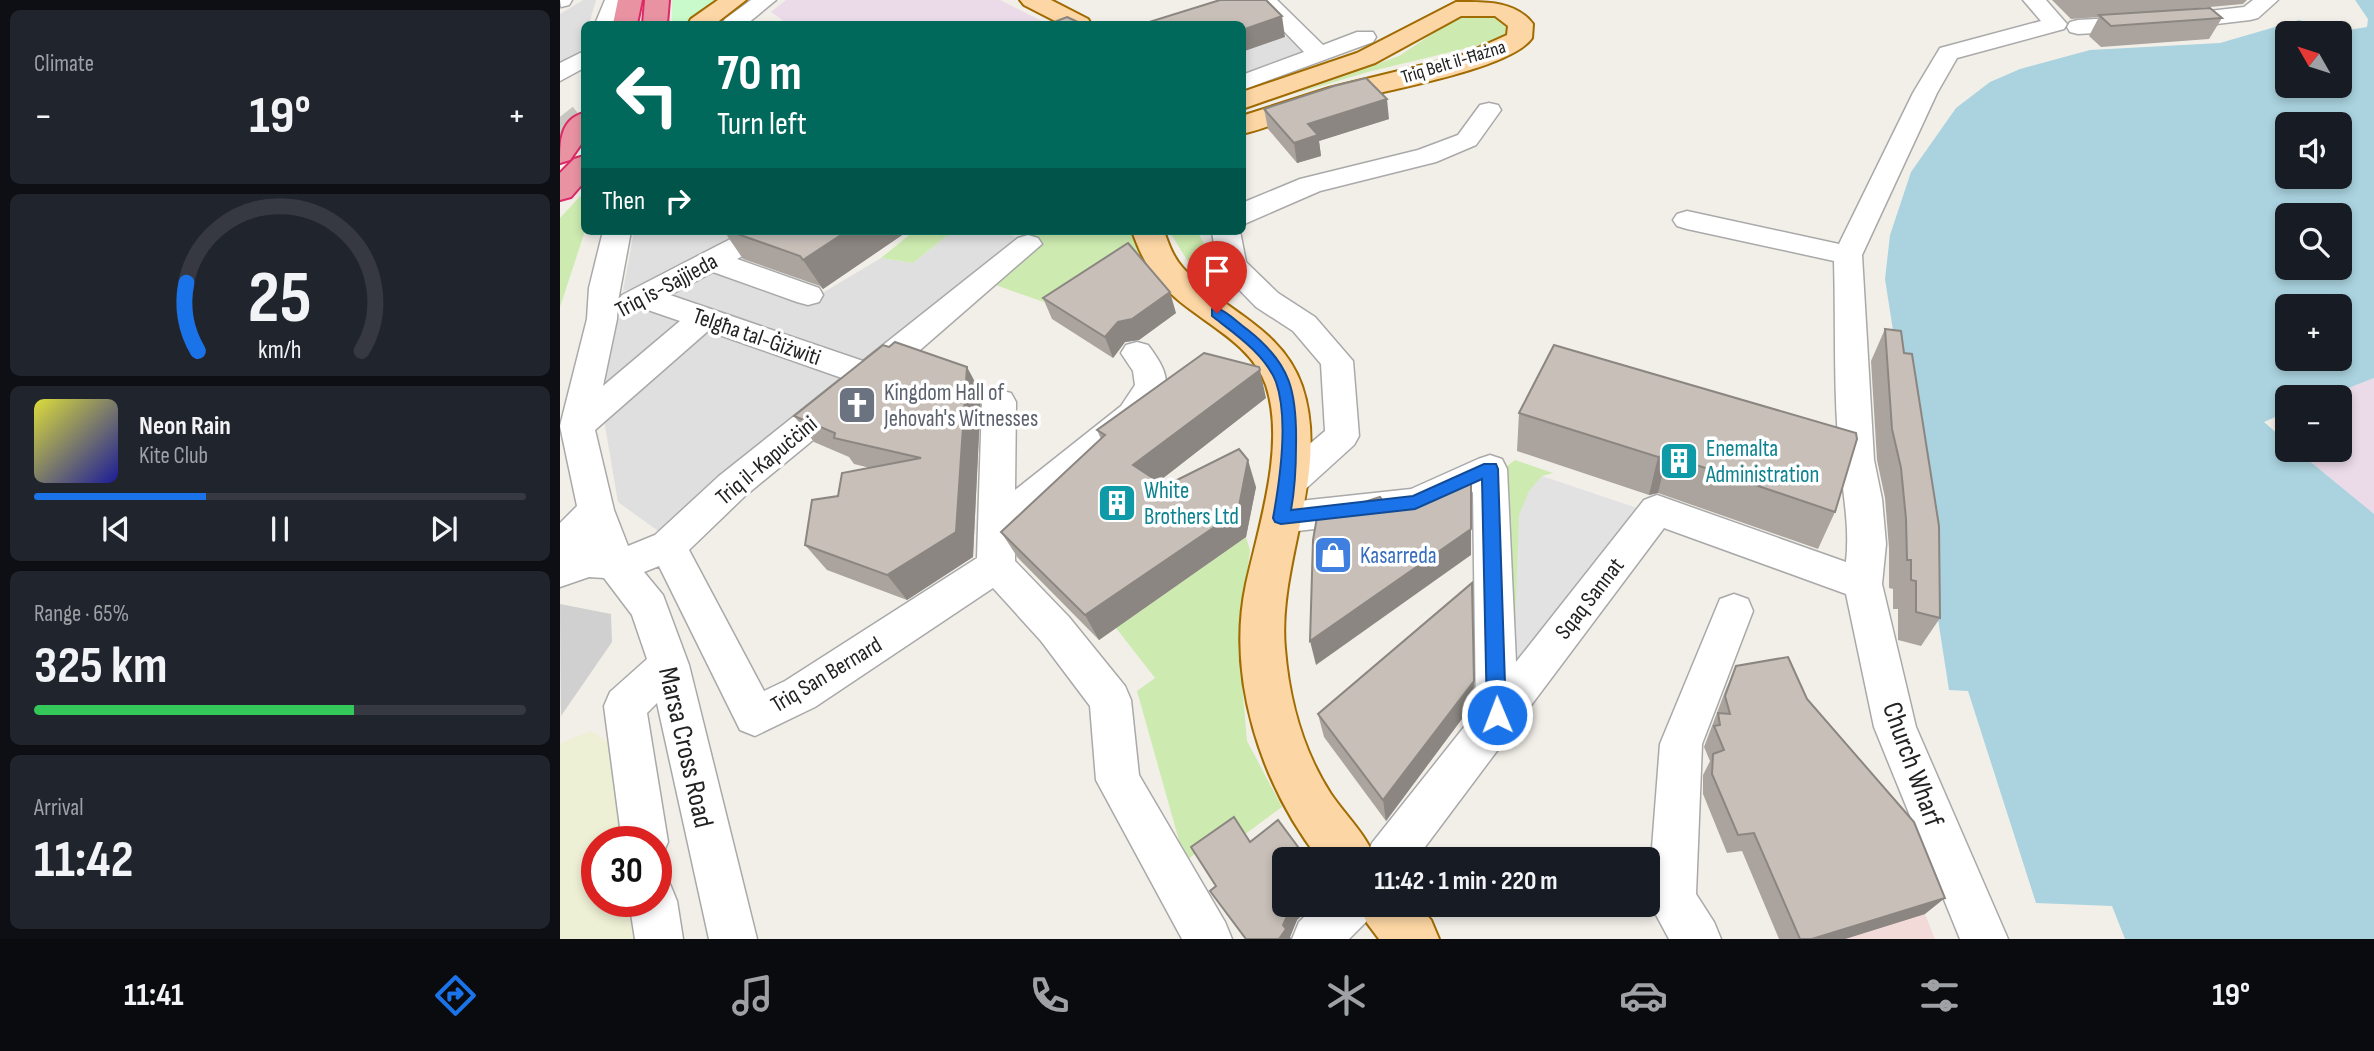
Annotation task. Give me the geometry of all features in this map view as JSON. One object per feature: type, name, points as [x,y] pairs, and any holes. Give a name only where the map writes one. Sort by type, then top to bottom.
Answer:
[{"type":"highway","points":[[626,21],[630,0]]},
{"type":"highway","points":[[655,21],[657,0]]},
{"type":"highway","points":[[560,154],[581,125]]},
{"type":"highway","points":[[560,191],[581,168]]},
{"type":"main road","points":[[1032,0],[1073,21]]},
{"type":"main road","points":[[1365,47],[1408,30],[1436,6],[1451,0]]},
{"type":"main road","points":[[1431,72],[1515,54],[1530,47],[1540,38],[1543,28],[1540,19],[1532,10],[1509,0]]},
{"type":"main road","name":"Triq Belt il-Ħażna","points":[[1246,99],[1456,9],[1495,9],[1507,12],[1521,24],[1519,38],[1512,44],[1431,72],[1369,85],[1246,124]]},
{"type":"main road","points":[[710,21],[749,10]]},
{"type":"main road","points":[[725,21],[749,10]]},
{"type":"main road","points":[[1150,235],[1163,265],[1182,285],[1252,341],[1283,381],[1289,408],[1284,501],[1262,624],[1267,685],[1281,740],[1311,807],[1341,847]]},
{"type":"main road","points":[[1395,917],[1412,939]]},
{"type":"street","points":[[607,21],[616,0]]},
{"type":"street","points":[[1265,0],[1319,54]]},
{"type":"street","points":[[1687,220],[1848,255],[1908,135],[1925,93],[1948,53],[2056,24],[2034,0]]},
{"type":"street","points":[[2078,27],[2183,21],[2250,13],[2267,0]]},
{"type":"street","points":[[1246,81],[1319,54],[1365,47]]},
{"type":"street","points":[[560,74],[581,60]]},
{"type":"street","points":[[1246,214],[1310,185],[1427,156],[1467,140],[1489,110]]},
{"type":"street","points":[[577,426],[602,319],[604,288],[616,235]]},
{"type":"street","name":"Triq is-Sajjieda","points":[[602,319],[761,235]]},
{"type":"street","points":[[1227,235],[1232,265],[1267,300],[1304,324],[1337,361],[1342,436],[1284,501]]},
{"type":"street","name":"Triq il-Kapuċċini","points":[[668,546],[732,486],[870,376],[1028,244]]},
{"type":"street","name":"Church Wharf","points":[[1848,255],[1843,456],[1864,499],[1867,544],[1863,584],[1895,727],[1984,939]]},
{"type":"street","points":[[712,261],[808,295]]},
{"type":"street","name":"Telgħa tal-Ġiżwiti","points":[[643,297],[870,376]]},
{"type":"street","points":[[577,426],[705,317]]},
{"type":"street","points":[[996,525],[1133,415],[1151,395],[1148,367],[1137,353]]},
{"type":"street","points":[[999,402],[996,566],[1055,629],[1110,700],[1118,780],[1208,939]]},
{"type":"street","name":"Marsa Cross Road","points":[[577,426],[596,510],[617,564],[649,607],[669,665],[733,939]]},
{"type":"street","points":[[1284,501],[1415,503],[1490,469],[1497,715]]},
{"type":"street","points":[[560,547],[596,510]]},
{"type":"street","name":"Sqaq Sannat","points":[[1397,847],[1657,510],[1863,584]]},
{"type":"street","points":[[560,571],[588,561],[617,564],[668,546]]},
{"type":"street","name":"Triq San Bernard","points":[[668,546],[755,716],[800,694],[996,566]]},
{"type":"street","points":[[1697,939],[1672,900],[1681,744],[1734,611]]},
{"type":"street","points":[[643,826],[625,706],[669,665]]},
{"type":"street","points":[[656,917],[659,939]]},
{"type":"street","points":[[1316,939],[1337,917]]},
{"type":"shaded area","points":[[583,0],[596,0],[590,21],[581,21],[580,56],[560,68],[560,14]]},
{"type":"shaded area","points":[[786,0],[1000,0],[1042,21],[784,21],[771,12]]},
{"type":"shaded area","points":[[1293,34],[1311,54],[1246,78],[1246,51]]},
{"type":"shaded area","points":[[633,235],[742,235],[648,285],[623,291]]},
{"type":"shaded area","points":[[948,235],[1016,237],[661,533],[618,502],[603,414],[610,324],[712,267],[809,301],[881,258],[913,263]]},
{"type":"shaded area","points":[[2374,378],[2374,515],[2310,462],[2352,462],[2352,387]]},
{"type":"shaded area","points":[[1542,476],[1649,512],[1497,715],[1514,658],[1519,515],[1529,491]]},
{"type":"shaded area","points":[[560,604],[611,614],[612,642],[561,716]]},
{"type":"shaded area","points":[[1925,914],[1935,939],[1845,939]]},
{"type":"green space","points":[[672,0],[718,0],[686,21],[672,21]]},
{"type":"green space","points":[[1488,14],[1502,20],[1507,30],[1505,35],[1492,42],[1368,72],[1294,94],[1399,56],[1461,15]]},
{"type":"green space","points":[[581,195],[581,235],[584,235],[560,307],[560,218]]},
{"type":"green space","points":[[909,235],[948,235],[913,263],[881,258]]},
{"type":"green space","points":[[1021,235],[1133,235],[1141,261],[1066,310],[993,284],[1039,241]]},
{"type":"green space","points":[[1172,235],[1199,235],[1234,297],[1189,263]]},
{"type":"green space","points":[[1515,460],[1553,473],[1542,476],[1514,658],[1499,472]]},
{"type":"green space","points":[[1246,537],[1250,550],[1239,649],[1247,741],[1282,807],[1244,835],[1234,821],[1185,862],[1137,691],[1155,678],[1116,628]]},
{"type":"green space","points":[[591,731],[618,748],[627,826],[581,826],[581,917],[637,917],[639,939],[560,939],[560,743]]},
{"type":"water","points":[[2355,0],[2374,0],[2374,378],[2352,387],[2275,385],[2275,417],[2264,422],[2275,432],[2275,462],[2311,462],[2374,514],[2374,939],[2125,939],[2112,906],[2036,903],[1968,691],[1949,690],[1885,279],[1890,235],[1911,172],[1956,108],[1990,82],[2020,69],[2090,50],[2220,43],[2275,27],[2275,98],[2352,98],[2352,29],[2367,27],[2368,19]]},
{"type":"building","points":[[1220,0],[1266,0],[1282,16],[1246,29],[1246,21],[1152,21]]},
{"type":"building","points":[[2210,8],[2222,18],[2111,26],[2099,15]]},
{"type":"building","points":[[1067,17],[1076,21],[1057,21]]},
{"type":"building","points":[[1366,78],[1387,99],[1308,124],[1318,135],[1294,143],[1264,109],[1334,86]]},
{"type":"building","points":[[740,235],[841,235],[803,260],[800,256]]},
{"type":"building","points":[[1128,243],[1170,292],[1132,319],[1118,322],[1105,337],[1043,298]]},
{"type":"building","points":[[1885,329],[1901,331],[1904,353],[1912,354],[1939,526],[1940,618],[1916,612],[1916,581],[1911,580],[1911,560],[1907,560],[1901,468],[1892,429]]},
{"type":"building","points":[[895,342],[967,367],[956,532],[887,575],[805,545],[812,500],[838,496],[842,473],[921,458],[834,438],[835,433],[794,416],[883,345],[889,347]]},
{"type":"building","points":[[1554,345],[1856,433],[1857,439],[1835,512],[1667,455],[1658,457],[1519,413]]},
{"type":"building","name":"White Brothers Ltd","points":[[1204,353],[1259,367],[1260,370],[1133,465],[1165,486],[1239,449],[1248,460],[1238,511],[1085,615],[1001,532],[1105,435],[1097,430]]},
{"type":"building","points":[[1471,476],[1471,529],[1310,641],[1313,540],[1317,517],[1380,497],[1388,509]]},
{"type":"building","points":[[1472,583],[1474,681],[1383,800],[1318,714]]},
{"type":"building","points":[[1788,657],[1807,699],[1914,822],[1945,898],[1812,939],[1800,939],[1754,833],[1738,835],[1712,774],[1713,754],[1724,750],[1714,726],[1720,725],[1718,713],[1730,714],[1725,696],[1736,666]]},
{"type":"building","points":[[1234,817],[1250,842],[1278,820],[1298,847],[1272,847],[1272,917],[1287,917],[1283,925],[1286,929],[1279,939],[1246,939],[1210,891],[1216,886],[1191,847]]},
{"type":"tunnel","points":[[560,134],[581,117]]},
{"type":"place","name":"Kingdom Hall of Jehovah's Witnesses","points":[[857,405]]},
{"type":"place","name":"Enemalta Administration","points":[[1679,461]]},
{"type":"place","name":"White Brothers Ltd","points":[[1117,503]]},
{"type":"place","name":"Kasarreda","points":[[1333,555]]},
{"type":"route","points":[[1217,313],[1252,341],[1283,381],[1289,408],[1287,484],[1281,518],[1415,503],[1490,469],[1497,715]]}]
